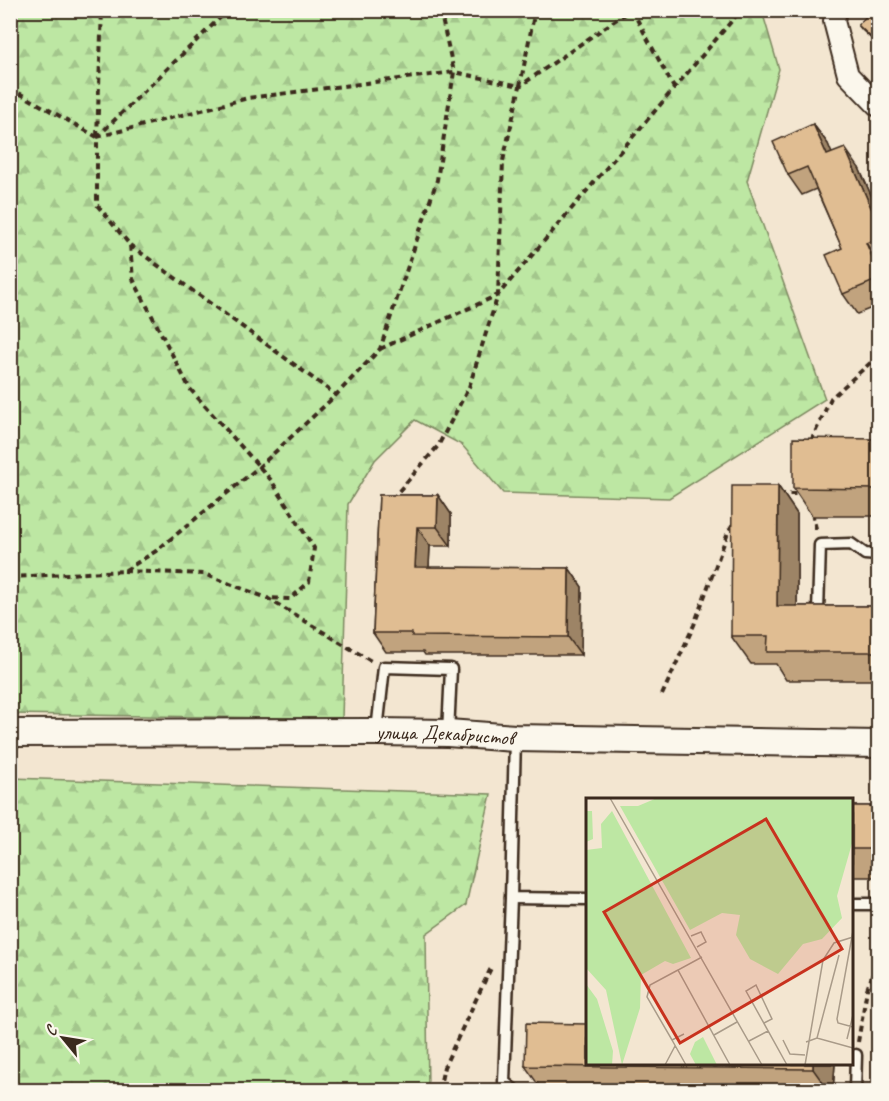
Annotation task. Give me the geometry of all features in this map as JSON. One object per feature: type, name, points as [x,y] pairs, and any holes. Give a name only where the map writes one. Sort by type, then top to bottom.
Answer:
[{"type":"street","points":[[835,16],[848,75],[878,105]]},
{"type":"street","name":"улица Декабристов","points":[[10,733],[377,732],[448,733],[515,738],[879,744]]},
{"type":"lane","points":[[838,612],[818,612],[820,545],[851,544],[865,554],[879,555]]},
{"type":"lane","points":[[377,732],[384,667],[451,669],[448,733]]},
{"type":"lane","points":[[514,1090],[504,1082],[515,738]]},
{"type":"lane","points":[[511,898],[586,899]]},
{"type":"lane","points":[[853,904],[879,904]]},
{"type":"lane","points":[[855,1090],[856,1055]]},
{"type":"path","points":[[102,10],[97,205],[130,245],[336,395]]},
{"type":"path","points":[[97,137],[228,10]]},
{"type":"path","points":[[380,349],[437,180],[454,72],[440,10]]},
{"type":"path","points":[[386,505],[438,446],[469,387],[498,294],[502,161],[535,10]]},
{"type":"path","points":[[10,88],[97,137],[248,98],[454,72],[520,86],[631,10],[674,88]]},
{"type":"path","points":[[124,571],[156,551],[259,467],[336,395],[380,349],[498,294],[741,10]]},
{"type":"path","points":[[785,10],[835,16]]},
{"type":"path","points":[[130,245],[133,279],[190,389],[271,480],[314,548],[309,582],[290,599],[267,598]]},
{"type":"path","points":[[810,444],[831,398],[879,357]]},
{"type":"path","points":[[793,494],[796,483]]},
{"type":"path","points":[[772,494],[808,494]]},
{"type":"path","points":[[810,504],[820,545]]},
{"type":"path","points":[[662,696],[694,625],[728,532],[739,513]]},
{"type":"path","points":[[10,577],[124,571],[204,574],[267,598],[365,658],[384,667]]},
{"type":"path","points":[[439,1090],[444,1067],[494,961]]},
{"type":"path","points":[[856,1055],[867,989],[879,961]]},
{"type":"green space","points":[[11,10],[762,11],[779,69],[747,181],[825,399],[669,498],[503,493],[462,445],[415,420],[375,460],[348,504],[342,719],[11,714]]},
{"type":"green space","points":[[11,778],[491,794],[466,905],[426,934],[428,1090],[11,1090]]},
{"type":"building","points":[[872,10],[879,10],[879,45],[858,25]]},
{"type":"building","points":[[813,124],[827,155],[845,148],[879,226],[879,238],[866,243],[879,273],[879,279],[843,294],[826,255],[842,248],[807,167],[788,175],[773,142]]},
{"type":"building","points":[[793,438],[879,439],[879,489],[793,488]]},
{"type":"building","points":[[732,486],[778,486],[777,606],[879,606],[879,652],[767,652],[768,636],[731,636]]},
{"type":"building","points":[[379,495],[438,495],[437,527],[417,527],[415,567],[569,568],[568,637],[412,636],[412,633],[373,633]]},
{"type":"building","points":[[853,806],[879,806],[879,849],[853,849]]},
{"type":"building","points":[[526,1023],[586,1024],[586,1065],[813,1065],[813,1069],[525,1066]]}]
